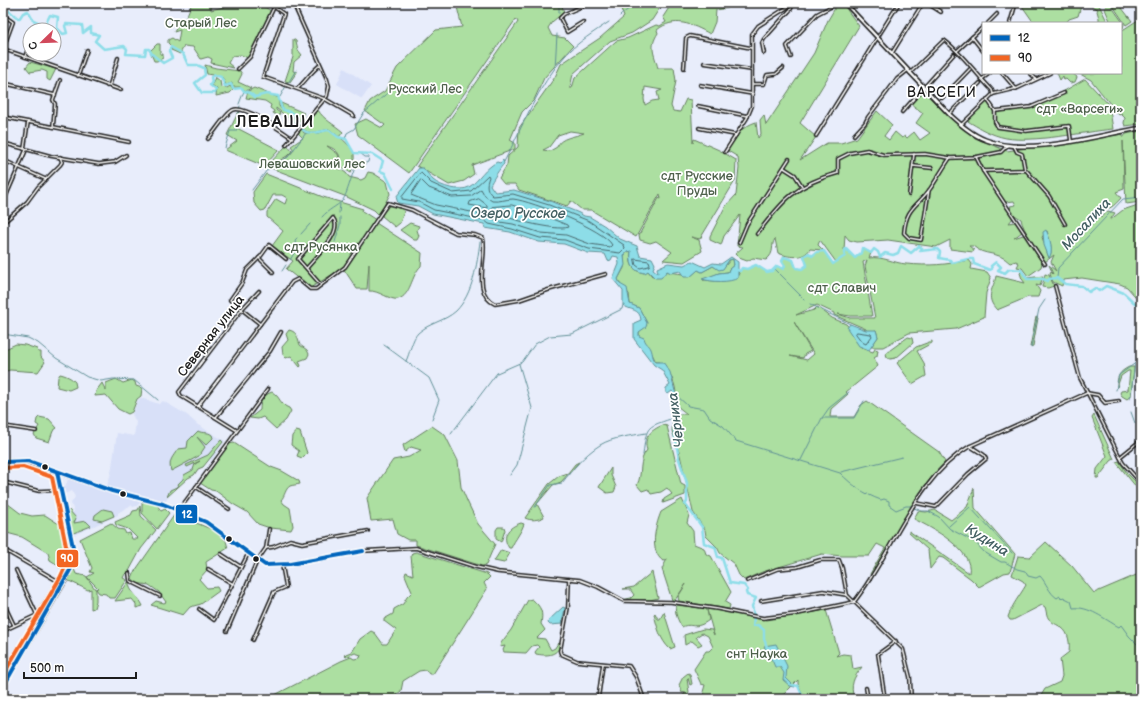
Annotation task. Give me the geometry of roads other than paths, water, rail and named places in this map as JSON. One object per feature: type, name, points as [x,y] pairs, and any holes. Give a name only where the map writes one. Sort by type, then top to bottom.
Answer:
[{"type":"main road","points":[[846,3],[948,114],[961,125],[984,140],[1007,146],[1040,145],[1141,128]]},
{"type":"main road","points":[[3,462],[24,461],[112,491],[158,502],[179,510],[206,522],[257,561],[267,566],[282,565],[363,551]]},
{"type":"main road","points":[[3,687],[64,584],[73,565],[74,553],[57,472]]},
{"type":"street","points":[[238,69],[250,57],[276,3]]},
{"type":"street","points":[[286,145],[325,99],[329,86],[293,3]]},
{"type":"street","points":[[583,22],[567,32],[560,18],[564,14],[590,3]]},
{"type":"street","points":[[725,152],[748,116],[752,106],[753,84],[751,38],[758,26],[794,3]]},
{"type":"street","points":[[764,53],[762,42],[791,9],[794,3]]},
{"type":"street","points":[[791,57],[787,46],[817,14],[838,3]]},
{"type":"street","points":[[816,136],[899,3]]},
{"type":"street","points":[[892,54],[923,3]]},
{"type":"street","points":[[927,3],[941,12]]},
{"type":"street","points":[[1010,22],[1015,6]]},
{"type":"street","points":[[274,7],[284,14],[263,78],[298,88],[325,99],[354,116]]},
{"type":"street","points":[[989,22],[997,14]]},
{"type":"street","points":[[3,15],[11,20],[12,24],[3,49],[22,56]]},
{"type":"street","points":[[957,51],[982,28]]},
{"type":"street","points":[[684,68],[688,37],[751,48]]},
{"type":"street","points":[[972,37],[982,50]]},
{"type":"street","points":[[854,135],[865,124],[880,100],[897,79],[908,72],[943,40],[957,51],[992,90],[993,94]]},
{"type":"street","points":[[78,76],[87,50]]},
{"type":"street","points":[[902,112],[954,54]]},
{"type":"street","points":[[107,86],[110,84],[118,58]]},
{"type":"street","points":[[39,62],[121,90]]},
{"type":"street","points":[[704,62],[752,70]]},
{"type":"street","points":[[298,88],[309,78],[311,72],[321,65]]},
{"type":"street","points":[[753,84],[764,84],[767,76],[776,74],[783,68]]},
{"type":"street","points":[[942,98],[971,68]]},
{"type":"street","points":[[982,79],[989,74]]},
{"type":"street","points":[[1003,74],[1016,89]]},
{"type":"street","points":[[1031,74],[1036,79]]},
{"type":"street","points":[[961,125],[993,94],[1016,89],[1048,74]]},
{"type":"street","points":[[53,127],[55,95],[60,80]]},
{"type":"street","points":[[3,83],[55,95]]},
{"type":"street","points":[[948,114],[980,83]]},
{"type":"street","points":[[700,85],[753,94]]},
{"type":"street","points":[[995,111],[1030,107],[1064,93]]},
{"type":"street","points":[[987,99],[995,111],[998,127],[1026,131],[1069,126],[1071,140]]},
{"type":"street","points":[[698,106],[748,116]]},
{"type":"street","points":[[208,139],[231,111],[235,110],[244,111],[268,123],[292,138]]},
{"type":"street","points":[[3,117],[129,142]]},
{"type":"street","points":[[3,203],[20,166],[25,150],[28,122]]},
{"type":"street","points":[[698,128],[736,135]]},
{"type":"street","points":[[3,143],[25,150],[105,165],[115,162],[126,155]]},
{"type":"street","points":[[757,234],[779,205],[802,186],[838,173],[838,159],[857,151],[867,150],[884,155],[938,154],[950,158],[976,157],[1001,152],[1007,146]]},
{"type":"street","points":[[1014,146],[1017,152],[1022,154],[1026,170],[1049,196],[1064,224]]},
{"type":"street","points":[[909,195],[914,154]]},
{"type":"street","points":[[3,223],[27,202],[45,180],[60,165],[62,162],[60,157]]},
{"type":"street","points":[[976,157],[983,171],[1045,264]]},
{"type":"street","points":[[929,190],[921,240],[908,238],[904,233],[907,216],[913,206],[929,190],[950,158]]},
{"type":"street","points":[[739,243],[747,224],[789,159]]},
{"type":"street","points":[[3,160],[20,166],[45,180]]},
{"type":"street","points":[[913,166],[932,168]]},
{"type":"street","points":[[784,168],[795,174],[802,186]]},
{"type":"street","points":[[983,171],[1026,170]]},
{"type":"street","points":[[236,430],[198,406],[294,280],[298,279],[310,289],[316,289],[345,267],[388,203],[412,210],[456,232],[483,238],[482,276],[484,289],[487,297],[495,304],[519,300],[548,290],[606,274]]},
{"type":"street","points":[[307,268],[335,234],[336,223],[334,218],[298,259],[321,285]]},
{"type":"street","points":[[260,324],[230,300],[242,283],[247,270],[269,245],[286,259]]},
{"type":"street","points":[[259,258],[273,272]]},
{"type":"street","points":[[1055,286],[1080,378],[1120,457],[1127,469],[1141,483]]},
{"type":"street","name":"Северная улица","points":[[198,406],[179,394],[242,309],[259,291]]},
{"type":"street","points":[[216,417],[270,352],[281,332]]},
{"type":"street","points":[[179,510],[236,430],[268,389]]},
{"type":"street","points":[[363,551],[416,548],[486,570],[508,574],[569,579],[590,583],[624,601],[670,602],[718,608],[763,618],[797,614],[854,602],[888,552],[916,503],[938,471],[955,454],[1087,393],[1098,395],[1105,404],[1119,402]]},
{"type":"street","points":[[3,426],[36,431]]},
{"type":"street","points":[[1120,457],[1141,440]]},
{"type":"street","points":[[916,503],[936,506],[968,474],[986,459],[970,446]]},
{"type":"street","points":[[3,482],[39,491],[60,490]]},
{"type":"street","points":[[195,487],[230,509]]},
{"type":"street","points":[[227,630],[257,561],[266,548],[269,529]]},
{"type":"street","points":[[266,548],[273,548],[290,540],[302,543],[368,531]]},
{"type":"street","points":[[3,555],[6,551],[64,584]]},
{"type":"street","points":[[221,554],[241,567]]},
{"type":"street","points":[[199,609],[214,620],[248,554]]},
{"type":"street","points":[[747,582],[777,569],[797,567],[820,560],[839,560],[847,595],[896,641],[904,652],[910,677],[911,699]]},
{"type":"street","points":[[253,640],[274,592],[286,587],[282,565]]},
{"type":"street","points":[[208,569],[233,584]]},
{"type":"street","points":[[16,570],[37,615],[42,621]]},
{"type":"street","points":[[129,573],[130,581],[160,596]]},
{"type":"street","points":[[569,579],[568,607],[560,654],[577,661],[629,666],[636,676],[644,699]]},
{"type":"street","points":[[3,631],[37,615],[55,585]]},
{"type":"street","points":[[761,601],[822,591],[847,595]]},
{"type":"street","points":[[3,602],[14,626]]},
{"type":"street","points":[[885,699],[878,654],[896,641]]},
{"type":"street","points":[[3,664],[11,673]]},
{"type":"street","points":[[598,699],[604,664]]},
{"type":"street","points":[[866,688],[868,699]]},
{"type":"water","name":"Озеро Русское","points":[[503,160],[504,164],[490,185],[495,192],[514,190],[550,201],[584,216],[590,217],[605,226],[620,239],[637,246],[640,256],[652,258],[655,264],[653,269],[658,273],[657,268],[668,263],[684,265],[692,261],[705,267],[713,263],[721,264],[731,257],[738,262],[738,278],[730,281],[710,281],[702,279],[719,273],[728,272],[734,265],[733,259],[729,260],[723,269],[719,270],[713,266],[702,272],[698,270],[690,277],[684,277],[680,271],[671,273],[667,271],[661,278],[655,278],[648,271],[645,273],[640,272],[632,266],[631,251],[627,252],[624,256],[625,265],[618,279],[620,284],[627,288],[630,304],[639,308],[647,323],[646,327],[639,332],[639,336],[644,338],[650,347],[656,362],[663,362],[670,372],[676,395],[672,391],[668,394],[666,393],[666,388],[670,385],[662,370],[654,365],[634,339],[634,323],[641,320],[639,313],[623,305],[623,291],[613,279],[619,264],[618,257],[613,256],[611,260],[608,261],[605,254],[588,253],[564,244],[539,242],[510,232],[485,228],[484,224],[433,214],[418,206],[398,203],[396,197],[419,168],[423,168],[436,183],[451,188],[461,189],[469,187],[493,165],[497,162],[500,163]]},
{"type":"water","points":[[1046,230],[1049,236],[1051,248],[1049,258],[1044,245],[1043,232]]},
{"type":"water","points":[[850,324],[866,330],[876,330],[878,337],[869,350],[859,346],[847,328]]},
{"type":"water","points":[[563,607],[565,608],[562,624],[550,625],[548,623],[549,620]]},
{"type":"water","points":[[776,644],[787,666],[786,678],[795,687],[790,686],[783,680],[784,673],[780,667],[775,667],[764,646]]},
{"type":"waterway","points":[[620,16],[633,7],[654,3]]},
{"type":"waterway","points":[[3,6],[19,19],[23,13],[28,11],[33,20],[45,25],[50,15],[58,17],[57,28],[63,34],[67,33],[65,26],[66,24],[82,25],[83,33],[91,27],[91,33],[99,35],[95,41],[104,49],[124,46],[127,49],[126,54],[145,55],[146,49],[149,49],[152,54],[163,63],[172,58],[169,51],[171,47],[183,54],[188,65],[197,65],[204,68],[205,75],[195,83],[202,93],[215,93],[216,90],[210,85],[212,82],[211,77],[215,75],[221,77],[225,86],[231,84],[233,89],[242,88],[244,91],[255,97],[266,94],[278,96],[282,109],[294,114],[296,123],[300,127]]},
{"type":"waterway","points":[[559,6],[559,13]]},
{"type":"waterway","points":[[504,162],[538,94],[555,68],[575,46],[609,22]]},
{"type":"waterway","points":[[555,69],[557,34]]},
{"type":"waterway","points":[[287,85],[296,70]]},
{"type":"waterway","points":[[280,97],[286,86]]},
{"type":"waterway","points":[[345,139],[347,133],[354,129],[363,114],[392,89]]},
{"type":"waterway","points":[[239,104],[244,91]]},
{"type":"waterway","points":[[225,148],[230,131],[236,131],[239,112]]},
{"type":"waterway","points":[[301,128],[304,131],[311,133],[329,130],[338,137],[346,139],[354,153],[372,154],[383,161],[380,171],[385,173],[393,189]]},
{"type":"waterway","points":[[252,190],[267,170],[288,157],[306,133]]},
{"type":"waterway","points":[[322,217],[344,199],[355,168],[368,162],[369,157],[365,157],[360,153]]},
{"type":"waterway","name":"Мосалиха","points":[[1057,278],[1058,268],[1123,199],[1141,197]]},
{"type":"waterway","points":[[339,213],[340,204]]},
{"type":"waterway","points":[[335,242],[340,225],[340,217]]},
{"type":"waterway","points":[[301,234],[310,224]]},
{"type":"waterway","points":[[290,260],[296,250],[295,240],[297,238]]},
{"type":"waterway","points":[[406,361],[414,339],[418,333],[452,314],[462,304],[473,278],[480,242]]},
{"type":"waterway","points":[[737,270],[740,271],[742,268],[747,269],[756,265],[767,272],[772,271],[777,266],[783,269],[785,266],[782,261],[784,257],[793,260],[796,268],[802,269],[807,265],[804,256],[809,253],[812,256],[817,252],[824,251],[833,264],[845,256],[846,249],[855,258],[861,253],[862,248],[871,253],[874,249],[878,252],[880,257],[885,253],[893,255],[898,253],[901,246],[911,253],[919,246],[922,248],[920,251],[937,249],[940,252],[939,258],[950,260],[952,263],[973,259],[974,264],[990,270],[992,269],[991,266],[996,262],[1001,267],[998,270],[1005,273],[1009,269],[1021,270],[1027,279],[1043,279],[1048,281],[1049,279],[1057,278],[1065,284],[1082,286],[1089,292],[1095,288],[1099,291],[1106,286],[1124,293],[1141,309]]},
{"type":"waterway","points":[[282,271],[286,265]]},
{"type":"waterway","points":[[775,269],[786,280]]},
{"type":"waterway","points":[[787,282],[804,299]]},
{"type":"waterway","points":[[1031,347],[1039,309],[1045,300]]},
{"type":"waterway","points":[[810,304],[850,324]]},
{"type":"waterway","points":[[451,434],[497,373],[522,362],[535,344],[550,336],[572,334],[622,309],[623,305]]},
{"type":"waterway","points":[[3,334],[28,338],[38,343],[56,358],[87,377],[101,381],[113,379],[134,380],[158,400]]},
{"type":"waterway","points":[[384,345],[429,378],[439,400],[432,419]]},
{"type":"waterway","points":[[1116,390],[1119,375],[1141,359]]},
{"type":"waterway","points":[[510,475],[517,465],[532,408],[519,364]]},
{"type":"waterway","points":[[1130,399],[1135,364]]},
{"type":"waterway","points":[[801,460],[822,418],[829,408],[849,392]]},
{"type":"waterway","name":"Черниха","points":[[674,393],[677,406],[674,430],[679,459],[687,483],[687,502],[685,504],[702,527],[704,543],[715,547],[718,557],[722,558],[730,583],[744,585],[748,590],[746,592],[747,595],[756,598],[752,606],[754,615]]},
{"type":"waterway","name":"Кудина","points":[[676,395],[688,406],[704,409],[710,418],[723,426],[736,441],[840,473],[864,492],[875,498],[889,501],[889,505],[896,510],[906,506],[912,506]]},
{"type":"waterway","points":[[822,418],[854,418],[864,401]]},
{"type":"waterway","points":[[1131,412],[1135,423]]},
{"type":"waterway","points":[[643,455],[647,432],[650,428],[653,425],[676,417]]},
{"type":"waterway","points":[[535,507],[550,485],[562,483],[575,467],[594,449],[605,442],[616,438],[646,433]]},
{"type":"waterway","points":[[841,472],[902,457]]},
{"type":"waterway","points":[[949,526],[970,507],[1012,553]]},
{"type":"waterway","name":"Кудина","points":[[914,508],[922,511],[928,511],[939,517],[950,529],[975,542],[984,552],[1001,562],[1005,562],[1017,569],[1025,571],[1028,576],[1036,578],[1040,576],[1054,596],[1057,598],[1060,596],[1061,599],[1063,597],[1071,601],[1073,608],[1091,611],[1119,627],[1121,625],[1141,648]]},
{"type":"waterway","name":"Черниха","points":[[754,617],[753,626],[758,625],[764,630],[764,639],[767,647]]},
{"type":"waterway","name":"Черниха","points":[[793,685],[798,686],[804,699]]},
{"type":"district","name":"ВАРСЕГИ","points":[[942,92]]},
{"type":"district","name":"ЛЕВАШИ","points":[[275,122]]},
{"type":"park label","name":"Старый Лес","points":[[201,23]]},
{"type":"park label","name":"Русский Лес","points":[[425,89]]},
{"type":"park label","name":"сдт «Варсеги»","points":[[1080,109]]},
{"type":"park label","name":"Левашовский лес","points":[[312,164]]},
{"type":"park label","name":"сдт Русские Пруды","points":[[697,184]]},
{"type":"park label","name":"сдт Русянка","points":[[321,247]]},
{"type":"park label","name":"сдт Славич","points":[[842,288]]},
{"type":"park label","name":"снт Наука","points":[[757,654]]}]
